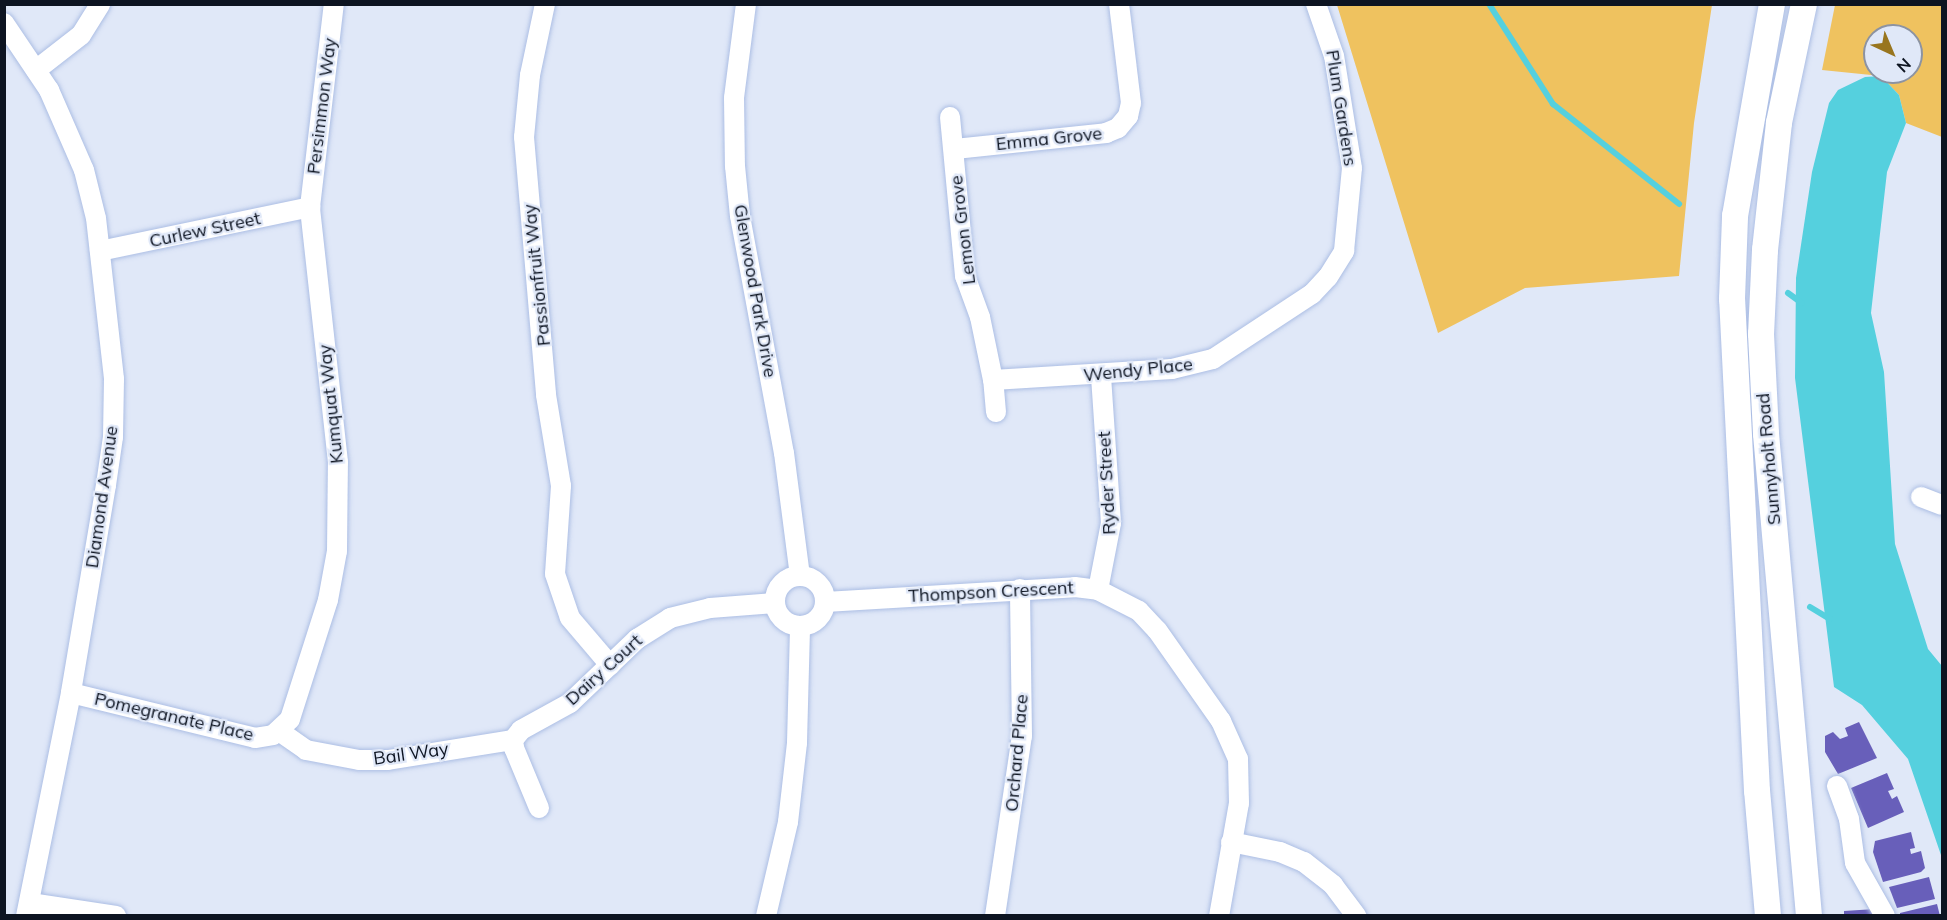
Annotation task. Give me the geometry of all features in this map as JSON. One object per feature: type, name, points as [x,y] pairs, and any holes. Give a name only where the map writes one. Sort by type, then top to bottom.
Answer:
[{"type":"main road","name":"Sunnyholt Road","points":[[1768,915],[1757,791],[1732,299],[1735,216],[1772,4]]},
{"type":"main road","name":"Sunnyholt Road","points":[[1804,4],[1779,123],[1765,250],[1761,334],[1766,434],[1809,915]]},
{"type":"street","points":[[36,70],[81,35],[100,4]]},
{"type":"street","name":"Persimmon Way","points":[[310,207],[334,4]]},
{"type":"street","name":"Passionfruit Way","points":[[545,4],[530,75],[524,137],[546,395],[559,473],[558,592],[578,630],[610,665]]},
{"type":"street","name":"Glenwood Park Drive","points":[[746,4],[734,98],[735,166],[740,216],[784,453],[800,576]]},
{"type":"street","name":"Emma Grove","points":[[955,149],[1106,133],[1118,128],[1128,116],[1131,103],[1119,4]]},
{"type":"street","name":"Plum Gardens","points":[[1316,4],[1334,56],[1338,99],[1350,150],[1344,250]]},
{"type":"street","name":"Diamond Avenue","points":[[4,23],[59,107],[79,155],[90,191],[100,251],[114,379],[113,437],[71,693],[28,909]]},
{"type":"street","points":[[950,117],[955,149]]},
{"type":"street","name":"Lemon Grove","points":[[955,149],[965,276],[980,317],[993,380]]},
{"type":"street","name":"Curlew Street","points":[[100,251],[310,207]]},
{"type":"street","name":"Kumquat Way","points":[[310,207],[338,462],[337,551],[328,600]]},
{"type":"street","name":"Wendy Place","points":[[993,380],[1101,375],[1180,368],[1213,359],[1312,294],[1334,270],[1344,250]]},
{"type":"street","name":"Ryder Street","points":[[1098,590],[1111,523],[1101,375]]},
{"type":"street","points":[[993,380],[996,412]]},
{"type":"street","points":[[1921,497],[1942,505]]},
{"type":"street","points":[[800,576],[817,583],[825,602],[816,621],[800,627],[784,621],[775,603],[780,585],[800,576]]},
{"type":"street","name":"Thompson Crescent","points":[[825,602],[1020,589],[1098,590],[1130,605],[1153,625],[1228,733],[1238,759],[1241,788],[1219,915]]},
{"type":"street","name":"Orchard Place","points":[[995,915],[1022,736],[1020,589]]},
{"type":"street","name":"Pomegranate Place","points":[[71,693],[255,738],[279,730],[290,719],[328,600]]},
{"type":"street","name":"Dairy Court","points":[[513,740],[520,730],[579,696],[637,639],[670,618],[710,608],[775,603]]},
{"type":"street","points":[[766,915],[788,822],[797,743],[800,627]]},
{"type":"street","name":"Bail Way","points":[[279,730],[306,750],[359,760],[388,760],[513,740]]},
{"type":"street","points":[[513,740],[516,757],[539,808]]},
{"type":"street","points":[[1837,786],[1849,819],[1855,864],[1886,915]]},
{"type":"street","points":[[1231,842],[1280,852],[1304,862],[1333,885],[1356,915]]},
{"type":"street","points":[[28,909],[116,915]]},
{"type":"shaded area","points":[[1337,5],[1712,5],[1694,123],[1679,276],[1525,288],[1438,333]]},
{"type":"shaded area","points":[[1835,5],[1942,5],[1942,137],[1906,123],[1899,95],[1889,84],[1923,84],[1923,24],[1863,24],[1863,74],[1822,70]]},
{"type":"water","points":[[1863,78],[1863,84],[1889,84],[1899,95],[1906,123],[1887,172],[1871,313],[1884,372],[1895,544],[1928,649],[1942,666],[1942,858],[1908,759],[1862,705],[1834,687],[1795,378],[1796,278],[1812,172],[1829,103],[1838,90]]},
{"type":"building","points":[[1859,722],[1877,758],[1838,774],[1825,752],[1825,736],[1833,732],[1840,739],[1848,736],[1845,728]]},
{"type":"building","points":[[1887,773],[1894,789],[1888,791],[1892,799],[1897,796],[1904,812],[1868,828],[1851,788]]},
{"type":"building","points":[[1911,832],[1915,848],[1910,849],[1911,854],[1921,851],[1925,868],[1921,872],[1883,882],[1873,852],[1875,841]]},
{"type":"building","points":[[1929,877],[1935,899],[1897,908],[1889,887]]},
{"type":"building","points":[[1937,904],[1940,916],[1900,916],[1900,913]]},
{"type":"building","points":[[1875,909],[1876,916],[1844,916],[1844,911]]},
{"type":"waterway","points":[[1489,4],[1553,104],[1679,204]]},
{"type":"waterway","points":[[1788,293],[1802,303]]},
{"type":"waterway","points":[[1810,607],[1830,619]]}]
